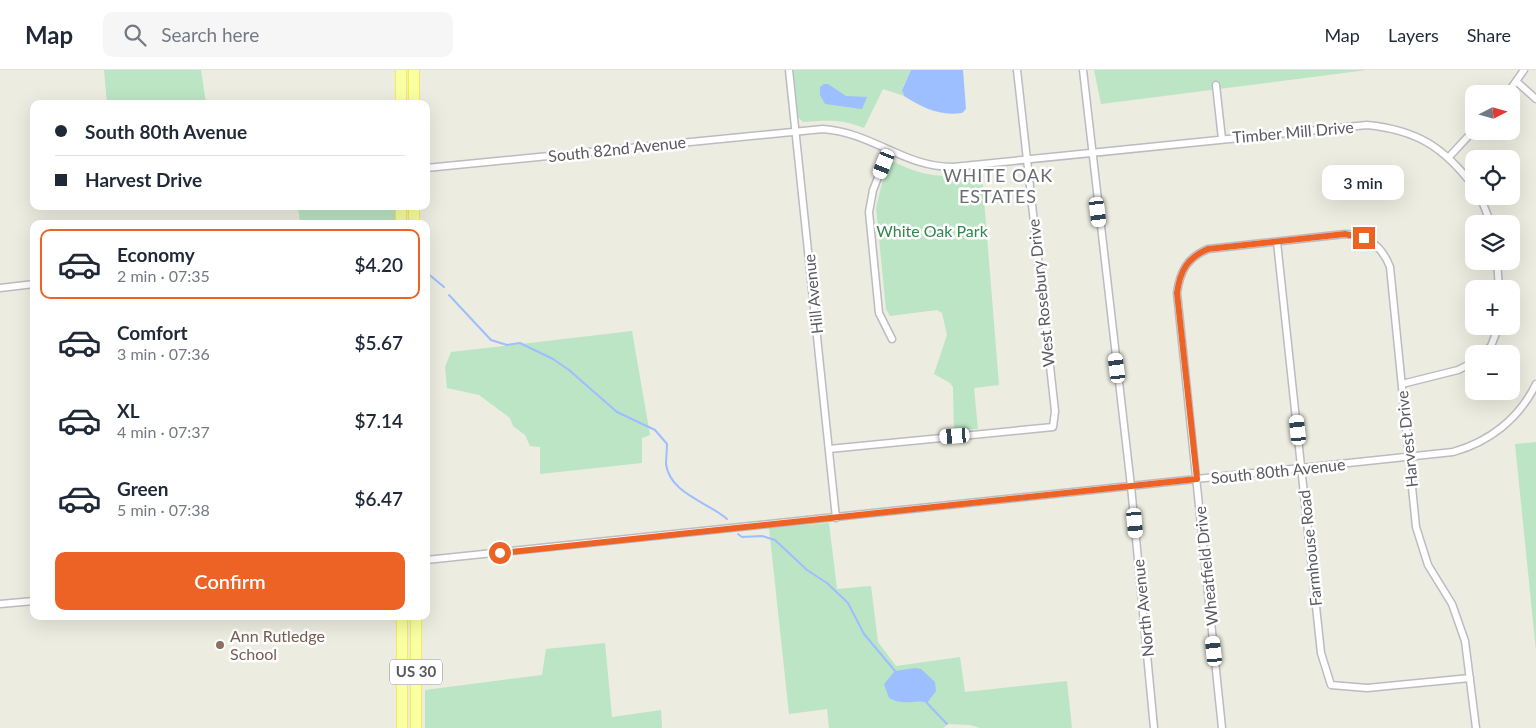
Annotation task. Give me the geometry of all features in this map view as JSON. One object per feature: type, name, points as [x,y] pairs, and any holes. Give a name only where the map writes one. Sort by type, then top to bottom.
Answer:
[{"type":"main road","points":[[401,70],[401,100]]},
{"type":"main road","points":[[414,70],[414,100]]},
{"type":"main road","name":"US 30","points":[[402,620],[402,728]]},
{"type":"main road","name":"US 30","points":[[416,620],[416,728]]},
{"type":"street","name":"Hill Avenue","points":[[789,70],[836,518]]},
{"type":"street","name":"West Rosebury Drive","points":[[829,448],[1053,426],[1055,411],[1017,70]]},
{"type":"street","name":"North Avenue","points":[[1083,70],[1091,153],[1131,486],[1154,728]]},
{"type":"street","points":[[1514,85],[1524,70]]},
{"type":"street","points":[[1517,82],[1536,100]]},
{"type":"street","points":[[1216,85],[1222,138]]},
{"type":"street","name":"Timber Mill Drive","points":[[889,150],[934,167],[953,167],[1222,138],[1367,126],[1397,130],[1416,137],[1449,157],[1465,176]]},
{"type":"street","name":"South 82nd Avenue","points":[[430,168],[796,130],[841,130],[860,135],[889,150]]},
{"type":"street","points":[[1449,157],[1465,140]]},
{"type":"street","points":[[889,150],[873,190],[869,212],[879,313],[892,339]]},
{"type":"street","name":"Harvest Drive","points":[[1277,242],[1351,234],[1370,241],[1382,251],[1391,274],[1416,527],[1428,565],[1452,604],[1465,641],[1476,728]]},
{"type":"street","name":"Farmhouse Road","points":[[1277,242],[1321,653],[1331,685],[1367,688],[1470,678]]},
{"type":"street","name":"Wheatfield Drive","points":[[1222,728],[1177,293],[1184,266],[1197,254],[1208,249],[1277,242]]},
{"type":"street","points":[[0,288],[30,284]]},
{"type":"street","points":[[1402,384],[1465,366]]},
{"type":"street","name":"South 80th Avenue","points":[[430,560],[1453,452],[1475,446],[1509,422],[1524,405],[1536,384]]},
{"type":"street","points":[[0,604],[30,601]]},
{"type":"green space","points":[[104,70],[201,70],[205,100],[107,100]]},
{"type":"green space","points":[[793,70],[911,70],[902,89],[904,96],[883,89],[864,128],[834,121],[803,122],[798,117]]},
{"type":"green space","points":[[1094,70],[1367,70],[1101,104]]},
{"type":"green space","name":"White Oak Park","points":[[892,161],[926,174],[956,176],[982,174],[999,385],[974,388],[978,429],[954,430],[953,387],[950,383],[934,374],[947,335],[942,313],[937,310],[890,316],[886,309],[876,208],[884,175]]},
{"type":"green space","points":[[298,210],[396,210],[396,220],[300,220]]},
{"type":"green space","points":[[632,331],[650,435],[642,438],[642,463],[540,474],[540,447],[530,446],[525,435],[513,426],[510,418],[479,395],[447,388],[445,367],[451,352]]},
{"type":"green space","points":[[1536,442],[1536,651],[1515,444]]},
{"type":"green space","points":[[829,523],[837,589],[871,586],[878,642],[896,666],[960,657],[965,692],[1067,681],[1072,728],[980,728],[970,725],[947,724],[944,728],[829,728],[827,709],[789,714],[769,528]]},
{"type":"green space","points":[[605,643],[612,717],[661,710],[662,728],[425,728],[425,690],[542,675],[546,649]]},
{"type":"water","points":[[911,70],[963,70],[966,109],[962,113],[954,114],[939,112],[904,96],[902,90]]},
{"type":"water","points":[[828,84],[846,96],[867,97],[862,109],[825,104],[820,95],[820,87]]},
{"type":"water","points":[[921,669],[935,682],[936,691],[927,703],[919,701],[900,702],[889,698],[884,684],[895,671]]},
{"type":"waterway","points":[[430,275],[444,287]]},
{"type":"waterway","points":[[449,295],[491,340],[507,345],[520,343],[553,359],[569,370],[617,412],[655,430],[667,444],[666,464],[669,474],[675,483],[682,490],[727,519]]},
{"type":"waterway","points":[[738,534],[742,537],[762,536],[775,540],[807,570],[827,583],[848,603],[864,634],[895,671]]},
{"type":"waterway","points":[[927,703],[947,724]]},
{"type":"place","name":"Ann Rutledge School","points":[[220,645]]},
{"type":"district","name":"WHITE OAK ESTATES","points":[[998,186]]},
{"type":"route","points":[[500,553],[1197,479],[1177,293],[1184,266],[1197,254],[1208,249],[1345,234],[1364,238]]}]
